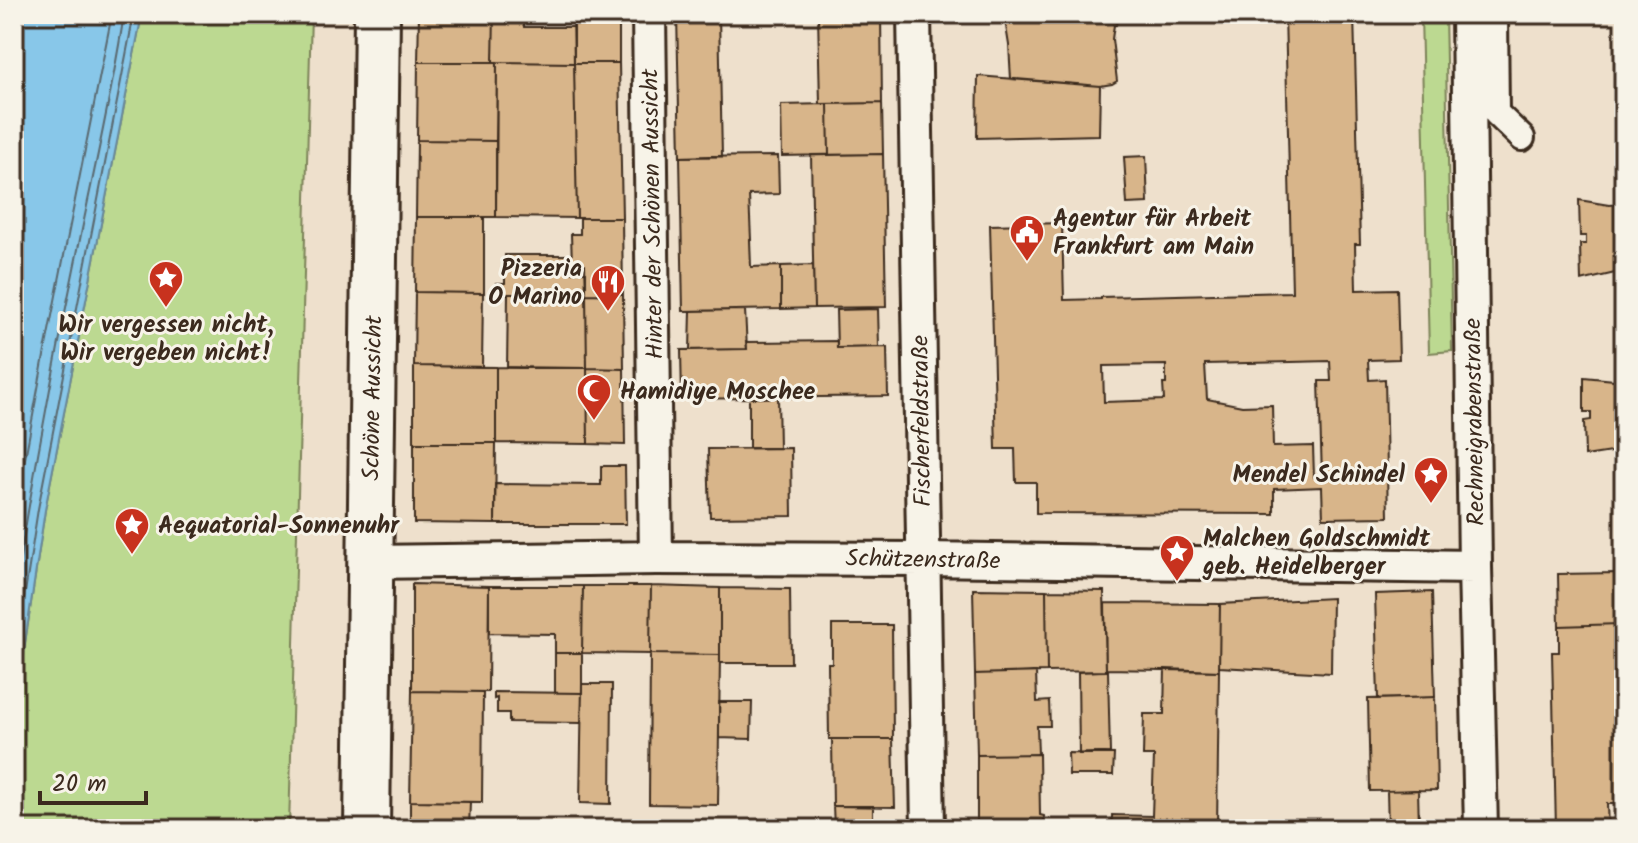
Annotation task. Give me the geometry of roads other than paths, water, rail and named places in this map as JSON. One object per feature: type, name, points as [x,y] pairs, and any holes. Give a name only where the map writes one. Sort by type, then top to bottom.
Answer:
[{"type":"main road","name":"Schöne Aussicht","points":[[367,829],[377,14]]},
{"type":"street","name":"Hinter der Schönen Aussicht","points":[[649,14],[656,558]]},
{"type":"street","name":"Fischerfeldstraße","points":[[914,14],[928,829]]},
{"type":"street","name":"Rechneigrabenstraße","points":[[1468,14],[1481,829]]},
{"type":"street","points":[[1495,14],[1496,113],[1522,138]]},
{"type":"street","name":"Schützenstraße","points":[[370,562],[656,558],[924,559],[1475,567]]},
{"type":"water","points":[[14,14],[142,14],[45,510],[14,716]]},
{"type":"place","name":"Agentur für Arbeit Frankfurt am Main","points":[[1027,263]]},
{"type":"place","name":"Wir vergessen nicht, Wir vergeben nicht!","points":[[166,309]]},
{"type":"place","name":"Pizzeria O Marino","points":[[608,313]]},
{"type":"place","name":"Hamidiye Moschee","points":[[594,422]]},
{"type":"place","name":"Mendel Schindel","points":[[1431,505]]},
{"type":"place","name":"Aequatorial-Sonnenuhr","points":[[132,556]]},
{"type":"place","name":"Malchen Goldschmidt geb. Heidelberger","points":[[1177,583]]}]
